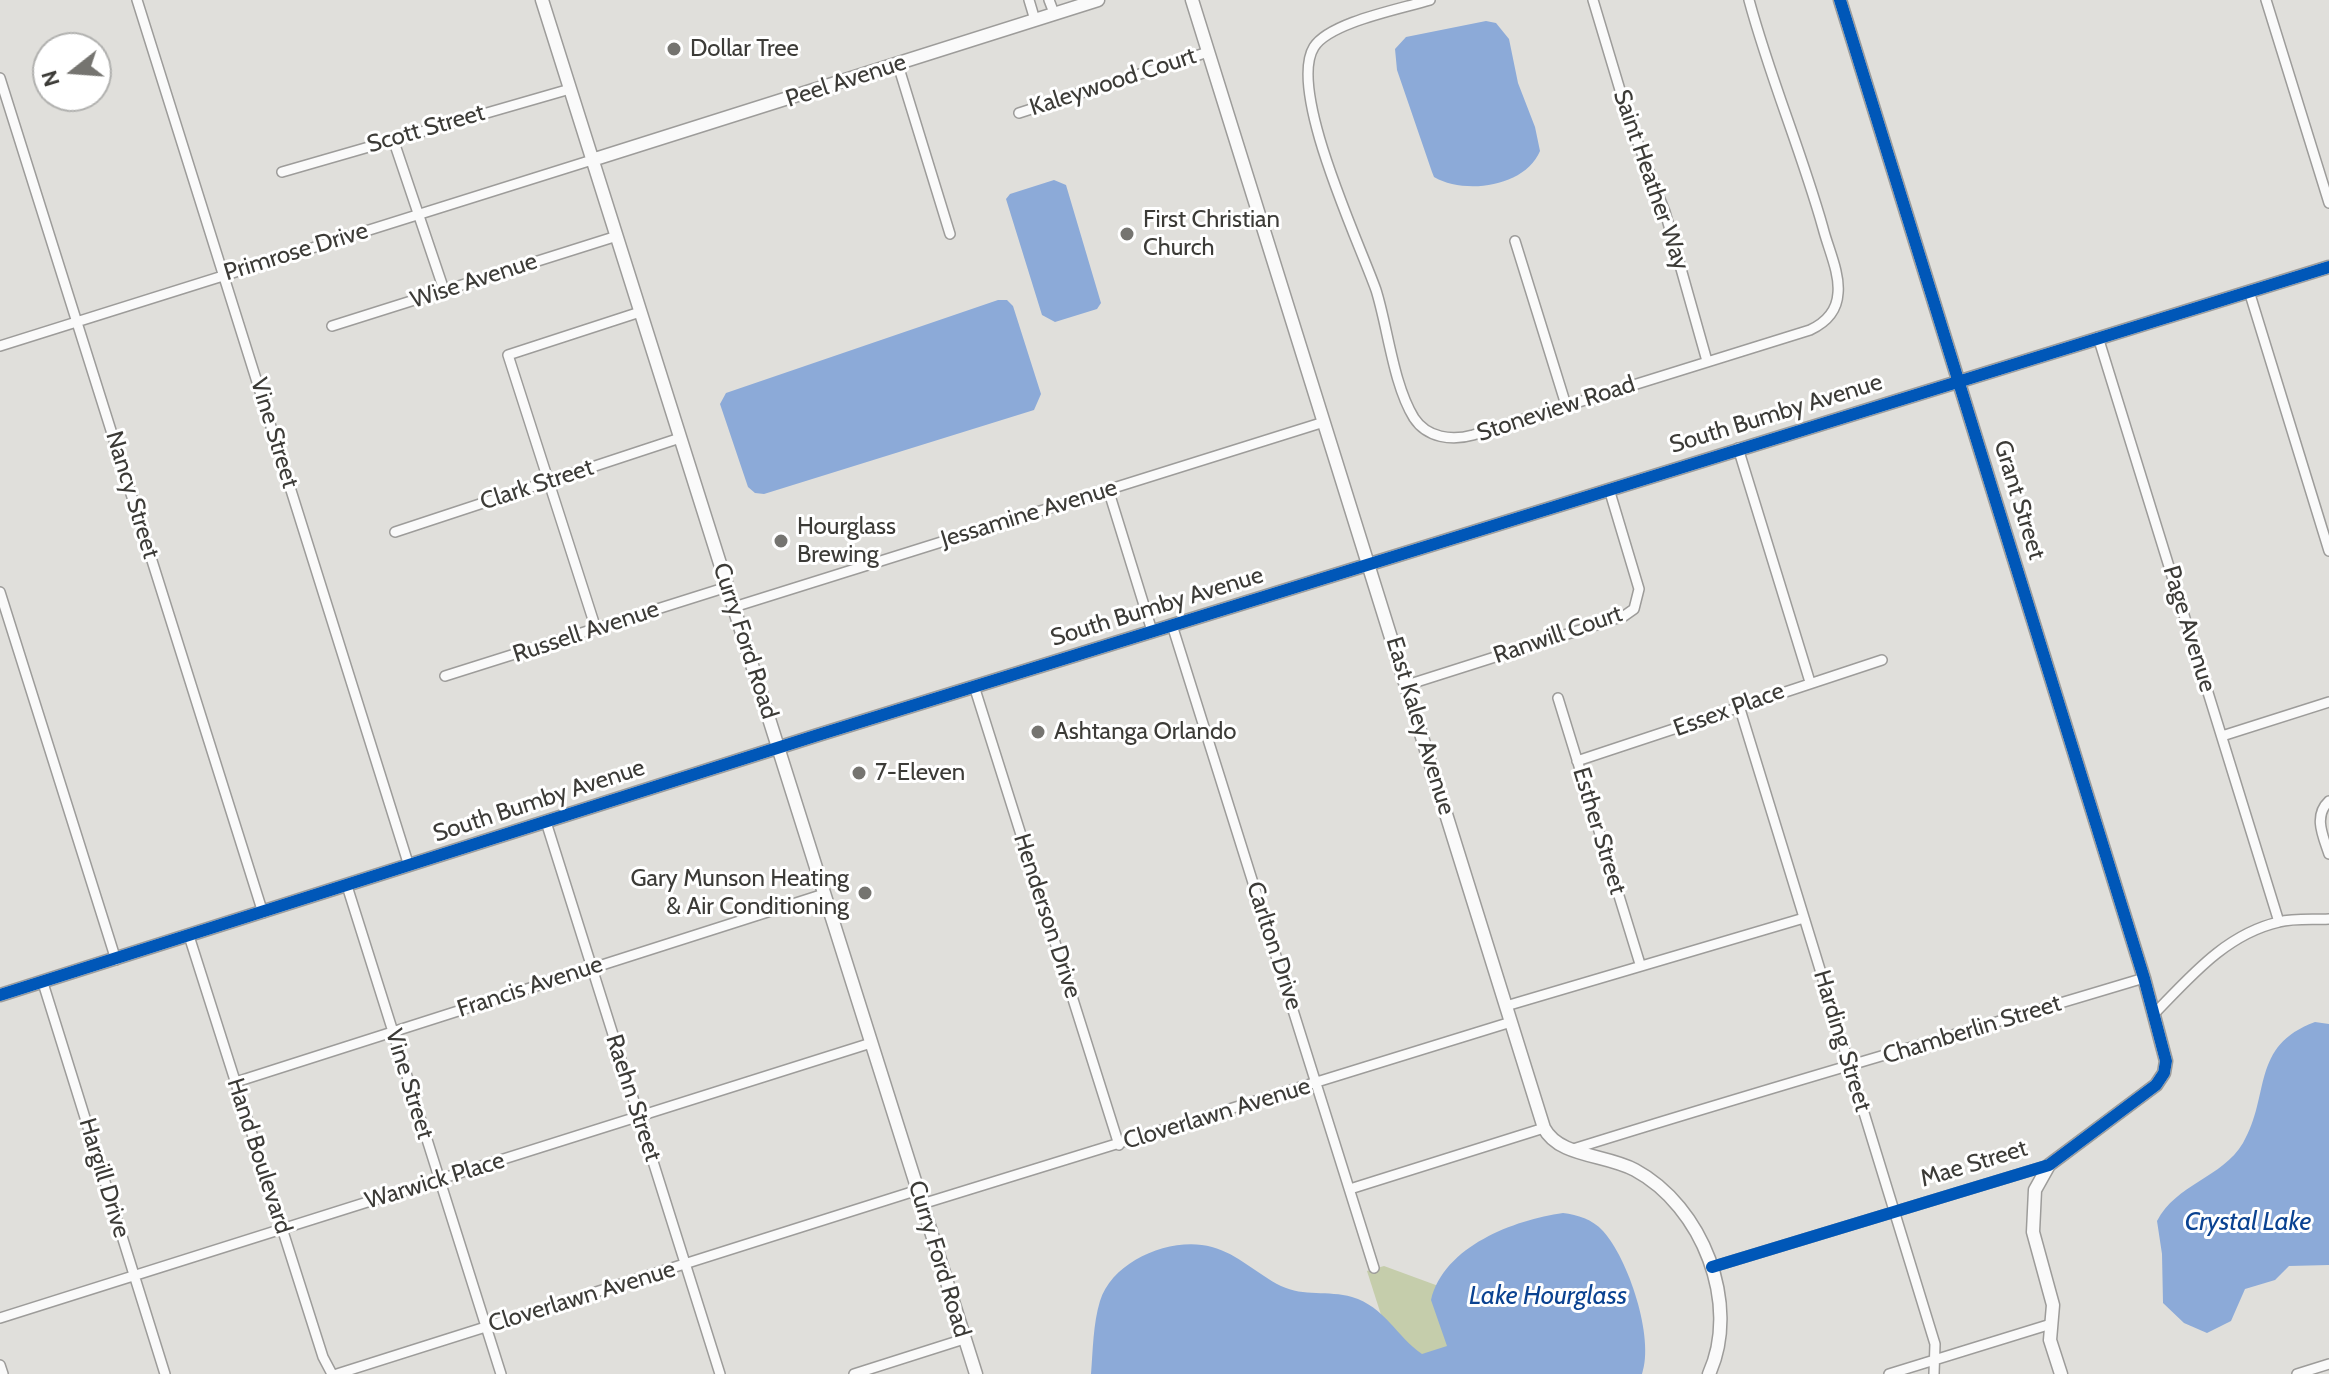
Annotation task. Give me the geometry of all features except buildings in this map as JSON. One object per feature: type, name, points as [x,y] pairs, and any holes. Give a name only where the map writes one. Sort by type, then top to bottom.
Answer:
[{"type":"street","name":"Vine Street","points":[[137,0],[409,866]]},
{"type":"street","name":"Curry Ford Road","points":[[542,0],[976,1374]]},
{"type":"street","points":[[1029,0],[1035,20]]},
{"type":"street","points":[[1049,0],[1054,13]]},
{"type":"street","name":"Peel Avenue","points":[[592,160],[1098,0]]},
{"type":"street","name":"East Kaley Avenue","points":[[1192,0],[1544,1128]]},
{"type":"street","name":"Stoneview Road","points":[[1430,0],[1333,30],[1314,47],[1306,71],[1336,189],[1376,290],[1409,406],[1424,430],[1439,436],[1463,438],[1821,324],[1836,304],[1839,292],[1802,154],[1766,61],[1749,0]]},
{"type":"street","name":"Saint Heather Way","points":[[1593,0],[1629,120],[1665,212],[1707,361]]},
{"type":"street","name":"Grant Street","points":[[1840,0],[2154,1014]]},
{"type":"street","points":[[2266,0],[2329,203]]},
{"type":"street","name":"Kaleywood Court","points":[[1019,113],[1208,52]]},
{"type":"street","points":[[898,65],[950,234]]},
{"type":"street","name":"Nancy Street","points":[[0,78],[263,913]]},
{"type":"street","name":"Scott Street","points":[[282,172],[570,89]]},
{"type":"street","points":[[393,139],[444,290]]},
{"type":"street","name":"Primrose Drive","points":[[0,346],[592,160]]},
{"type":"street","name":"Wise Avenue","points":[[332,326],[617,236]]},
{"type":"street","points":[[1515,241],[1566,405]]},
{"type":"street","name":"South Bumby Avenue","points":[[0,995],[974,686],[2329,267]]},
{"type":"street","points":[[2249,291],[2329,550]]},
{"type":"street","points":[[596,629],[508,355],[640,312]]},
{"type":"street","name":"Page Avenue","points":[[2098,337],[2279,922]]},
{"type":"street","name":"Jessamine Avenue","points":[[734,607],[1324,422]]},
{"type":"street","name":"Clark Street","points":[[395,532],[680,438]]},
{"type":"street","points":[[1738,448],[1810,682]]},
{"type":"street","points":[[1108,489],[1152,631]]},
{"type":"street","name":"Ranwill Court","points":[[1407,685],[1624,616],[1634,609],[1639,589],[1609,489]]},
{"type":"street","name":"Russell Avenue","points":[[445,676],[727,587]]},
{"type":"street","points":[[0,592],[116,960]]},
{"type":"street","name":"Carlton Drive","points":[[1172,625],[1374,1268]]},
{"type":"street","name":"Essex Place","points":[[1577,761],[1740,709],[1750,701],[1882,660]]},
{"type":"street","name":"Henderson Drive","points":[[974,686],[1119,1145]]},
{"type":"street","name":"Esther Street","points":[[1558,698],[1640,964]]},
{"type":"street","points":[[2222,736],[2329,702]]},
{"type":"street","name":"Harding Street","points":[[1740,709],[1935,1344],[1934,1374]]},
{"type":"street","points":[[2329,801],[2320,813],[2329,854]]},
{"type":"street","name":"Raehn Street","points":[[546,822],[720,1374]]},
{"type":"street","name":"Vine Street","points":[[347,886],[501,1374]]},
{"type":"street","name":"Francis Avenue","points":[[236,1082],[824,894]]},
{"type":"street","points":[[1506,1006],[1804,918]]},
{"type":"street","points":[[2154,1014],[2204,962],[2241,937],[2279,922],[2329,919]]},
{"type":"street","name":"Hand Boulevard","points":[[189,936],[323,1357],[334,1374]]},
{"type":"street","name":"Chamberlin Street","points":[[1570,1150],[1799,1078],[1850,1067],[2144,978]]},
{"type":"street","name":"Hargill Drive","points":[[43,983],[165,1374]]},
{"type":"street","name":"Mae Street","points":[[1712,1267],[2049,1165],[2156,1085],[2166,1061],[2154,1014]]},
{"type":"street","name":"Cloverlawn Avenue","points":[[922,1204],[1511,1022]]},
{"type":"street","name":"Warwick Place","points":[[0,1318],[871,1043]]},
{"type":"street","points":[[1350,1189],[1544,1128],[1549,1139],[1570,1150],[1609,1158],[1660,1187],[1701,1239],[1712,1267],[1720,1328],[1709,1374]]},
{"type":"street","points":[[2049,1165],[2039,1176],[2035,1190],[2033,1232],[2053,1305],[2050,1340],[2061,1374]]},
{"type":"street","name":"Cloverlawn Avenue","points":[[334,1374],[918,1190]]},
{"type":"street","points":[[1889,1374],[2051,1324]]},
{"type":"street","points":[[854,1374],[964,1339]]},
{"type":"street","points":[[2297,1374],[2329,1364]]},
{"type":"street","points":[[0,1365],[3,1374]]},
{"type":"green space","points":[[1384,1266],[1542,1324],[1398,1368],[1367,1271]]},
{"type":"water","points":[[1486,21],[1496,23],[1509,39],[1518,83],[1535,127],[1540,151],[1521,173],[1508,180],[1462,186],[1434,177],[1397,70],[1395,49],[1406,37]]},
{"type":"water","points":[[1054,180],[1066,185],[1101,303],[1097,309],[1055,322],[1042,315],[1006,199],[1010,194]]},
{"type":"water","points":[[998,300],[1007,300],[1013,306],[1041,394],[1034,410],[764,494],[755,493],[748,487],[720,404],[726,393]]},
{"type":"water","name":"Crystal Lake","points":[[2315,1022],[2329,1024],[2329,1265],[2289,1266],[2275,1280],[2245,1289],[2231,1321],[2207,1333],[2184,1323],[2163,1303],[2162,1254],[2157,1221],[2176,1198],[2234,1155],[2251,1125],[2271,1058],[2280,1044],[2294,1032]]},
{"type":"water","name":"Lake Hourglass","points":[[1563,1213],[1584,1218],[1599,1227],[1621,1260],[1642,1320],[1645,1359],[1642,1374],[1091,1374],[1096,1319],[1107,1286],[1131,1263],[1162,1248],[1196,1244],[1212,1247],[1230,1254],[1281,1286],[1352,1297],[1382,1315],[1422,1354],[1447,1346],[1431,1300],[1438,1281],[1450,1265],[1466,1251],[1503,1229]]},
{"type":"cycle path","points":[[1712,1267],[2049,1165],[2156,1085],[2164,1073],[2166,1061],[2144,978],[1840,0]]},
{"type":"cycle path","points":[[0,995],[818,735],[2329,267]]},
{"type":"place","name":"Dollar Tree","points":[[674,49]]},
{"type":"place","name":"First Christian Church","points":[[1127,234]]},
{"type":"place","name":"Hourglass Brewing","points":[[781,541]]},
{"type":"place","name":"Ashtanga Orlando","points":[[1038,732]]},
{"type":"place","name":"7-Eleven","points":[[859,773]]},
{"type":"place","name":"Gary Munson Heating & Air Conditioning","points":[[865,893]]}]
